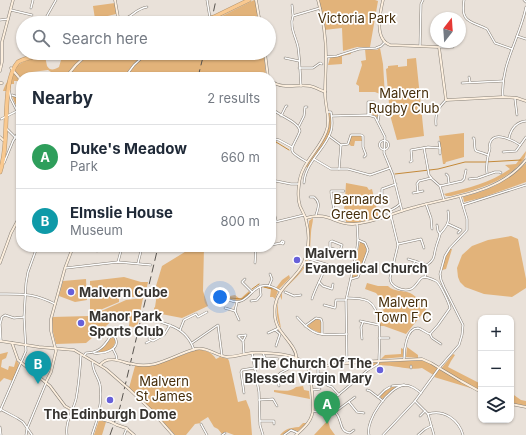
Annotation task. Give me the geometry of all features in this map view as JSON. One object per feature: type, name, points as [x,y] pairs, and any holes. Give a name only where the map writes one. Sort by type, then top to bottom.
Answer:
[{"type":"highway","points":[[216,16],[248,0]]},
{"type":"highway","points":[[9,70],[22,60]]},
{"type":"highway","points":[[0,172],[4,155],[1,111]]},
{"type":"street","points":[[0,71],[2,62],[2,42],[13,0]]},
{"type":"street","points":[[31,8],[33,0]]},
{"type":"street","points":[[47,16],[56,0]]},
{"type":"street","points":[[115,0],[118,16]]},
{"type":"street","points":[[207,0],[211,16]]},
{"type":"street","points":[[256,0],[259,16]]},
{"type":"street","points":[[279,386],[277,376],[281,371],[290,370],[294,365],[296,355],[275,320],[275,307],[280,291],[299,271],[306,257],[308,238],[306,218],[299,202],[300,175],[327,131],[328,123],[325,92],[326,57],[323,24],[318,0]]},
{"type":"street","points":[[383,0],[380,32],[381,38],[385,42],[390,45],[430,46]]},
{"type":"street","points":[[420,46],[421,4],[423,0]]},
{"type":"street","points":[[464,0],[462,10],[467,20],[487,29],[493,40],[498,44],[512,49]]},
{"type":"street","points":[[292,5],[294,16],[292,19],[292,26],[296,40],[301,86]]},
{"type":"street","points":[[130,16],[135,12],[147,7]]},
{"type":"street","points":[[503,97],[503,81],[507,62],[523,21],[526,7]]},
{"type":"street","points":[[294,16],[320,8]]},
{"type":"street","points":[[11,10],[32,15]]},
{"type":"street","points":[[0,20],[8,19]]},
{"type":"street","points":[[517,36],[526,39]]},
{"type":"street","points":[[326,57],[337,56],[359,49],[376,48],[385,42]]},
{"type":"street","points":[[439,48],[446,100]]},
{"type":"street","points":[[286,59],[299,61]]},
{"type":"street","points":[[69,72],[82,60]]},
{"type":"street","points":[[128,72],[139,60]]},
{"type":"street","points":[[266,60],[267,72]]},
{"type":"street","points":[[299,68],[313,68],[320,63],[322,64]]},
{"type":"street","points":[[9,70],[16,76]]},
{"type":"street","points":[[470,77],[470,82]]},
{"type":"street","points":[[462,83],[503,81]]},
{"type":"street","points":[[2,83],[8,86],[16,108]]},
{"type":"street","points":[[276,84],[281,86],[313,87],[325,92]]},
{"type":"street","points":[[11,94],[16,96]]},
{"type":"street","points":[[436,125],[436,112],[446,100],[503,97],[526,100]]},
{"type":"street","points":[[516,98],[516,115]]},
{"type":"street","points":[[368,115],[368,102],[374,102],[379,115],[378,121]]},
{"type":"street","points":[[280,116],[286,105]]},
{"type":"street","points":[[305,107],[304,116],[299,126],[300,131],[292,147],[292,152],[294,155],[307,162]]},
{"type":"street","points":[[2,166],[15,136],[2,121],[16,112]]},
{"type":"street","points":[[276,112],[299,126]]},
{"type":"street","points":[[304,183],[307,169],[329,136],[332,125],[332,116],[331,112],[327,112]]},
{"type":"street","points":[[332,116],[368,115],[375,117],[385,140],[389,145],[383,148]]},
{"type":"street","points":[[509,138],[514,127],[520,122],[526,121]]},
{"type":"street","points":[[329,136],[341,145],[349,145],[351,135],[362,136],[366,156]]},
{"type":"street","points":[[474,137],[474,150],[488,155]]},
{"type":"street","points":[[487,173],[488,155],[490,151],[490,144],[493,139],[497,137],[509,138],[520,145]]},
{"type":"street","points":[[504,153],[516,151],[526,137]]},
{"type":"street","points":[[276,139],[292,147]]},
{"type":"street","points":[[385,140],[383,148],[384,153],[396,184],[402,211]]},
{"type":"street","points":[[383,148],[380,148],[379,144],[385,140]]},
{"type":"street","points":[[439,142],[440,154]]},
{"type":"street","points":[[339,169],[341,145]]},
{"type":"street","points":[[424,148],[428,171],[431,178],[440,186],[444,200]]},
{"type":"street","points":[[412,162],[410,149],[440,148]]},
{"type":"street","points":[[314,159],[329,168],[348,169],[370,175],[390,168]]},
{"type":"street","points":[[306,218],[322,215],[349,224],[381,219],[402,211],[484,189],[499,183],[518,169],[526,160]]},
{"type":"street","points":[[469,179],[478,178],[487,173],[500,173],[501,167]]},
{"type":"street","points":[[440,186],[462,181],[466,170]]},
{"type":"street","points":[[446,174],[450,176],[450,183]]},
{"type":"street","points":[[418,192],[417,184],[419,181],[431,178]]},
{"type":"street","points":[[276,181],[299,184]]},
{"type":"street","points":[[383,199],[382,188],[396,184]]},
{"type":"street","points":[[463,205],[526,185]]},
{"type":"street","points":[[334,219],[335,210],[331,190],[344,191]]},
{"type":"street","points":[[413,193],[423,191]]},
{"type":"street","points":[[383,435],[422,393],[439,368],[458,345],[463,328],[461,320],[441,280],[440,274],[445,256],[450,248],[467,230],[467,219],[459,196]]},
{"type":"street","points":[[310,197],[314,197],[319,204],[316,216]]},
{"type":"street","points":[[381,212],[382,214],[390,211],[400,204]]},
{"type":"street","points":[[426,204],[431,218],[432,229]]},
{"type":"street","points":[[425,277],[427,265],[434,260],[435,249],[440,234],[448,224],[448,211]]},
{"type":"street","points":[[276,221],[304,214]]},
{"type":"street","points":[[391,216],[398,244],[390,278],[392,285],[408,290],[413,288],[421,278],[425,277],[437,282],[449,304],[450,308],[438,326],[430,334]]},
{"type":"street","points":[[0,263],[16,224]]},
{"type":"street","points":[[348,363],[346,299],[358,240],[356,224]]},
{"type":"street","points":[[448,224],[461,230],[458,233]]},
{"type":"street","points":[[437,225],[440,234]]},
{"type":"street","points":[[398,244],[422,239],[424,248]]},
{"type":"street","points":[[350,279],[358,277],[368,250],[365,243],[358,240]]},
{"type":"street","points":[[340,251],[342,245],[332,241],[330,242],[330,248],[340,251],[356,255]]},
{"type":"street","points":[[276,244],[281,243]]},
{"type":"street","points":[[32,435],[24,422],[0,410],[14,382],[20,362],[26,351],[27,345],[24,317],[25,294],[28,272],[35,252]]},
{"type":"street","points":[[26,435],[27,428],[55,356],[55,348],[50,324],[65,268],[71,252]]},
{"type":"street","points":[[118,262],[121,252]]},
{"type":"street","points":[[138,263],[141,252]]},
{"type":"street","points":[[254,263],[255,252]]},
{"type":"street","points":[[309,259],[352,272]]},
{"type":"street","points":[[408,259],[427,265]]},
{"type":"street","points":[[410,269],[415,261]]},
{"type":"street","points":[[65,268],[118,262],[151,265]]},
{"type":"street","points":[[312,299],[326,264]]},
{"type":"street","points":[[269,286],[272,279],[271,274]]},
{"type":"street","points":[[245,279],[243,283],[252,292]]},
{"type":"street","points":[[319,282],[323,286],[332,288],[333,284]]},
{"type":"street","points":[[229,300],[237,302],[245,299],[260,286],[269,286],[280,291]]},
{"type":"street","points":[[251,301],[257,300],[261,295],[260,286]]},
{"type":"street","points":[[285,292],[294,296],[301,295]]},
{"type":"street","points":[[0,294],[25,294],[38,297],[55,304]]},
{"type":"street","points":[[313,411],[318,412],[368,370],[378,364],[380,360],[377,311],[371,303],[365,300],[346,299],[336,300],[335,308],[324,305]]},
{"type":"street","points":[[237,302],[235,311],[237,316],[240,318]]},
{"type":"street","points":[[226,309],[235,311]]},
{"type":"street","points":[[180,330],[184,320],[196,314],[198,317],[207,312]]},
{"type":"street","points":[[24,317],[14,318],[4,315],[1,318],[0,324],[0,341],[74,350],[100,365],[122,383],[173,435]]},
{"type":"street","points":[[297,317],[313,332],[322,334],[347,334]]},
{"type":"street","points":[[305,326],[316,318],[321,319],[322,334]]},
{"type":"street","points":[[154,319],[180,330],[192,342],[194,350]]},
{"type":"street","points":[[362,339],[362,321],[379,325]]},
{"type":"street","points":[[146,343],[150,340],[153,341],[160,338],[170,325]]},
{"type":"street","points":[[192,342],[218,325],[222,356]]},
{"type":"street","points":[[268,333],[279,328]]},
{"type":"street","points":[[404,359],[406,341],[412,331],[418,328],[430,334],[439,345]]},
{"type":"street","points":[[275,330],[280,334],[276,346]]},
{"type":"street","points":[[150,333],[148,338],[150,340]]},
{"type":"street","points":[[84,356],[86,353],[94,353],[105,353],[113,350],[116,340],[112,336],[110,337],[104,345],[94,353]]},
{"type":"street","points":[[379,338],[389,338]]},
{"type":"street","points":[[243,341],[244,354]]},
{"type":"street","points":[[12,343],[16,356],[20,362],[46,382],[65,406],[72,410],[127,428],[134,435]]},
{"type":"street","points":[[100,365],[106,361],[117,360],[148,366],[164,361],[178,354],[204,349],[222,356],[230,357],[252,353],[273,353],[296,358],[304,363],[307,368],[313,411],[308,423],[297,434],[291,430],[284,435]]},
{"type":"street","points":[[113,350],[117,360]]},
{"type":"street","points":[[252,353],[263,435]]},
{"type":"street","points":[[263,353],[265,358],[278,359]]},
{"type":"street","points":[[67,435],[66,426],[72,410],[78,385],[81,354]]},
{"type":"street","points":[[307,368],[380,360],[422,359],[431,362],[461,382],[478,390]]},
{"type":"street","points":[[92,435],[98,418],[101,402],[101,392],[98,378],[92,365],[93,362]]},
{"type":"street","points":[[318,366],[318,374],[323,374]]},
{"type":"street","points":[[244,393],[240,372],[242,370],[255,368]]},
{"type":"street","points":[[328,383],[327,385],[332,387],[339,395]]},
{"type":"street","points":[[378,397],[391,386],[404,385],[413,387],[422,393]]},
{"type":"street","points":[[369,435],[369,423],[383,401],[394,390],[404,385]]},
{"type":"street","points":[[311,390],[320,389]]},
{"type":"street","points":[[368,390],[371,390],[383,401]]},
{"type":"street","points":[[335,412],[355,397]]},
{"type":"street","points":[[259,400],[273,399],[277,406]]},
{"type":"street","points":[[415,401],[428,414],[434,435]]},
{"type":"street","points":[[349,402],[357,412],[364,412]]},
{"type":"street","points":[[328,403],[339,418],[341,426],[344,430],[348,433],[354,430]]},
{"type":"street","points":[[514,405],[526,407]]},
{"type":"street","points":[[420,416],[425,411]]},
{"type":"street","points":[[428,414],[435,412],[455,420],[461,428],[463,435]]},
{"type":"street","points":[[260,421],[274,421]]},
{"type":"street","points":[[201,424],[207,435]]},
{"type":"street","points":[[418,435],[425,428],[432,426]]},
{"type":"street","points":[[0,427],[1,435]]},
{"type":"street","points":[[124,435],[127,428]]},
{"type":"green space","points":[[254,0],[256,2],[258,16],[222,16]]},
{"type":"green space","name":"Victoria Park","points":[[319,0],[378,1],[370,47],[357,47],[343,51],[342,28],[324,30]]},
{"type":"green space","points":[[115,3],[116,14],[108,16],[95,16],[93,6]]},
{"type":"green space","name":"Malvern Rugby Club","points":[[380,48],[383,64],[385,96],[375,92],[359,92],[359,86],[356,84],[362,65],[361,61],[366,60],[365,49],[377,50]]},
{"type":"green space","points":[[350,52],[351,54],[342,56],[342,64],[328,65],[330,58]]},
{"type":"green space","name":"Malvern Rugby Club","points":[[416,58],[424,136],[397,140],[390,115],[386,69],[388,66],[407,66],[407,59]]},
{"type":"green space","points":[[27,60],[46,60],[49,69],[59,67],[61,60],[265,60],[266,72],[51,72],[48,70],[16,72],[16,81],[14,81],[14,84],[11,84],[10,91],[3,91],[14,69],[22,62]]},
{"type":"green space","points":[[12,96],[16,97],[16,105]]},
{"type":"green space","points":[[374,102],[377,117],[368,112],[368,103]]},
{"type":"green space","points":[[329,113],[331,113],[332,124],[329,136],[308,168],[306,167],[326,136]]},
{"type":"green space","points":[[464,133],[464,157],[443,164],[439,136]]},
{"type":"green space","points":[[351,136],[361,136],[362,141],[355,141],[354,146],[351,146],[349,144]]},
{"type":"green space","points":[[526,151],[524,159],[521,163],[508,175],[492,183],[460,194],[446,196],[444,194],[495,178],[510,169],[505,165],[516,164]]},
{"type":"green space","points":[[526,163],[526,182],[481,198],[464,202],[463,197],[495,186]]},
{"type":"green space","name":"Barnards Green CC","points":[[346,183],[367,187],[369,190],[372,189],[379,218],[355,223],[346,222],[344,207],[346,205]]},
{"type":"green space","points":[[313,218],[308,259],[299,275],[286,287],[282,293],[285,288],[305,264],[309,249],[309,221]]},
{"type":"green space","points":[[511,236],[518,239],[526,279],[526,288],[512,297],[484,294],[465,287],[460,282],[457,268],[462,255],[472,246],[488,240]]},
{"type":"green space","points":[[360,242],[366,246],[366,253],[358,276],[353,278],[352,277]]},
{"type":"green space","points":[[450,249],[452,249],[446,269],[442,270],[445,258]]},
{"type":"green space","points":[[185,252],[204,252],[203,291],[208,306],[182,318],[156,313],[154,308],[158,287],[156,286],[162,266]]},
{"type":"green space","points":[[289,275],[290,278],[279,289],[276,288],[282,280]]},
{"type":"green space","points":[[124,277],[141,282],[148,282],[145,296],[119,298],[119,302],[93,313],[91,312],[90,281]]},
{"type":"green space","points":[[86,279],[87,300],[75,302],[59,296],[63,281]]},
{"type":"green space","name":"Malvern Town F C","points":[[367,283],[378,286],[388,286],[395,290],[410,293],[428,307],[406,334],[380,326],[379,312],[384,309],[387,301],[385,304],[376,293],[365,289]]},
{"type":"green space","points":[[261,287],[271,287],[278,291],[275,299],[270,297],[271,289]]},
{"type":"green space","points":[[249,291],[250,293],[243,299],[235,300],[229,299],[230,296],[235,295],[240,299]]},
{"type":"green space","name":"Manor Park Sports Club","points":[[143,298],[137,328],[129,326],[130,318],[113,320],[86,343],[56,344],[53,332],[52,317],[90,316],[126,300]]},
{"type":"green space","points":[[278,304],[281,329],[277,316]]},
{"type":"green space","points":[[318,319],[322,321],[322,332],[320,333],[307,327],[314,320]]},
{"type":"green space","points":[[113,337],[116,341],[112,349],[100,353],[98,352],[111,338]]},
{"type":"green space","points":[[407,347],[418,355],[418,358],[406,357]]},
{"type":"green space","points":[[401,348],[403,349],[403,357],[381,359],[385,355],[401,354]]},
{"type":"green space","name":"Malvern St James","points":[[196,350],[202,350],[212,354],[216,359],[220,357],[228,359],[238,402],[246,400],[250,410],[252,435],[234,435],[226,432],[222,434],[214,427],[208,417],[200,422],[201,423],[195,424],[186,435],[175,435],[129,388],[135,366],[152,366]]},
{"type":"green space","points":[[8,352],[6,358],[2,360],[1,367],[8,370],[9,366],[14,367],[16,360],[19,364],[13,381],[4,378],[0,382],[0,354]]},
{"type":"green space","points":[[453,354],[455,355],[448,367],[478,382],[478,391],[434,377],[435,376],[422,368],[416,369],[379,365],[367,369],[367,365],[346,364],[422,360],[432,364],[440,370]]},
{"type":"green space","points":[[400,385],[382,399],[380,396],[388,388]]},
{"type":"green space","points":[[303,386],[304,390],[309,391],[310,399],[274,392],[274,390],[284,391]]},
{"type":"green space","points":[[514,395],[521,400],[526,401],[526,406],[514,404]]},
{"type":"green space","points":[[99,420],[106,422],[102,435],[94,435]]},
{"type":"green space","points":[[328,420],[330,428],[335,435],[314,435]]},
{"type":"green space","points":[[303,423],[307,423],[298,431],[291,430],[280,435],[286,430],[299,427]]},
{"type":"waterway","points":[[276,142],[289,150]]},
{"type":"waterway","points":[[395,174],[438,169],[465,162],[521,160]]},
{"type":"waterway","points":[[252,289],[259,284]]},
{"type":"waterway","points":[[264,287],[272,289]]},
{"type":"waterway","points":[[230,298],[242,299],[249,293]]},
{"type":"railway","points":[[213,16],[216,0]]},
{"type":"railway","points":[[199,72],[202,60]]},
{"type":"railway","points":[[110,435],[120,407],[157,252]]},
{"type":"place","name":"Malvern Evangelical Church","points":[[297,260]]},
{"type":"place","name":"Malvern Cube","points":[[71,292]]},
{"type":"place","name":"Manor Park Sports Club","points":[[81,323]]},
{"type":"place","name":"The Church Of The Blessed Virgin Mary","points":[[380,370]]},
{"type":"place","name":"Elmslie House","points":[[38,384]]},
{"type":"place","name":"The Edinburgh Dome","points":[[110,400]]},
{"type":"place","name":"Duke's Meadow","points":[[327,424]]}]
